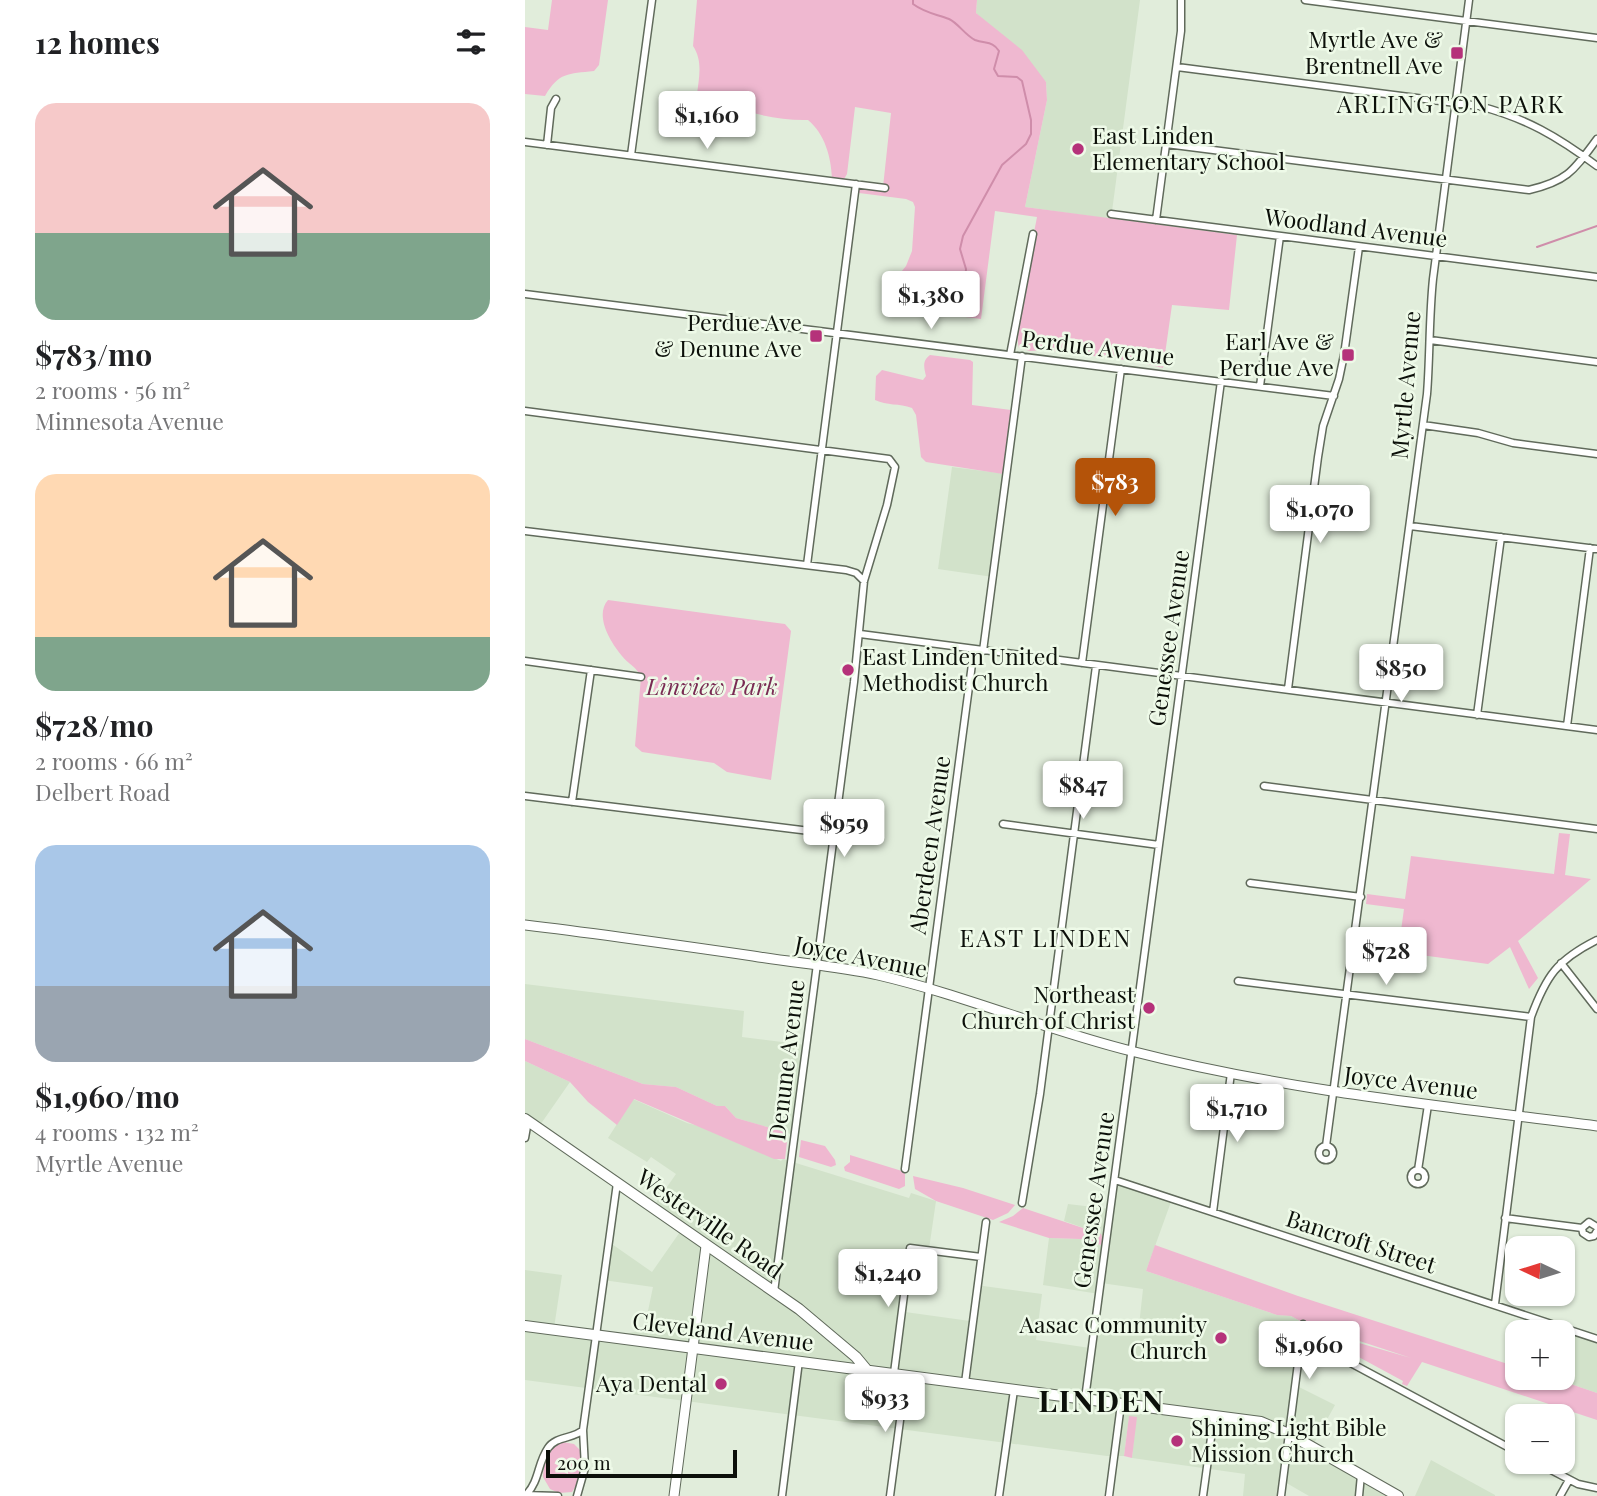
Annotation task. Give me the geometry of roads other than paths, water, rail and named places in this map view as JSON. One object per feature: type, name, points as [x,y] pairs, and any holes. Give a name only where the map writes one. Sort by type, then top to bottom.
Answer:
[{"type":"main road","name":"Westerville Road","points":[[527,1120],[799,1309],[866,1369]]},
{"type":"main road","name":"Cleveland Avenue","points":[[525,1326],[1261,1422],[1289,1434],[1398,1496]]},
{"type":"main road","points":[[829,1365],[842,1355],[835,1339]]},
{"type":"street","points":[[631,155],[652,0]]},
{"type":"street","points":[[1156,220],[1177,67],[1181,0]]},
{"type":"street","points":[[1305,0],[1597,38]]},
{"type":"street","name":"Myrtle Avenue","points":[[1327,1146],[1423,425],[1430,340],[1429,314],[1469,0]]},
{"type":"street","points":[[1177,67],[1455,102],[1510,114],[1548,131],[1597,166]]},
{"type":"street","points":[[547,145],[551,108],[556,100]]},
{"type":"street","points":[[1167,144],[1529,190],[1553,184],[1574,169],[1597,139]]},
{"type":"street","points":[[525,142],[885,188]]},
{"type":"street","points":[[807,565],[856,184]]},
{"type":"street","name":"Woodland Avenue","points":[[1111,214],[1597,278]]},
{"type":"street","points":[[1010,355],[1033,234]]},
{"type":"street","points":[[1260,386],[1280,236]]},
{"type":"street","points":[[1288,689],[1318,457],[1323,426],[1344,355],[1359,247]]},
{"type":"street","name":"Perdue Avenue","points":[[525,293],[1334,396]]},
{"type":"street","points":[[1430,340],[1597,362]]},
{"type":"street","points":[[983,650],[1022,356]]},
{"type":"street","points":[[1082,663],[1121,369]]},
{"type":"street","name":"Genessee Avenue","points":[[1085,1399],[1221,381]]},
{"type":"street","points":[[525,411],[821,450]]},
{"type":"street","points":[[1423,425],[1478,433],[1513,443],[1597,454]]},
{"type":"street","name":"Denune Avenue","points":[[774,1292],[860,634],[863,582],[887,505],[894,472],[893,463],[889,460],[821,450]]},
{"type":"street","points":[[1410,526],[1594,548],[1567,726]]},
{"type":"street","points":[[525,531],[846,570],[856,573],[863,582]]},
{"type":"street","points":[[1477,715],[1501,537]]},
{"type":"street","points":[[860,634],[1597,730]]},
{"type":"street","name":"Aberdeen Avenue","points":[[905,1169],[974,649]]},
{"type":"street","points":[[525,661],[641,677]]},
{"type":"street","points":[[1023,1203],[1097,666]]},
{"type":"street","points":[[572,802],[591,670]]},
{"type":"street","points":[[1264,786],[1597,829]]},
{"type":"street","points":[[525,796],[834,834]]},
{"type":"street","points":[[1003,824],[1159,845]]},
{"type":"street","points":[[1250,883],[1361,897]]},
{"type":"street","name":"Joyce Avenue","points":[[525,925],[676,944],[881,976],[1131,1052],[1231,1073],[1335,1092],[1597,1126]]},
{"type":"street","points":[[1495,1304],[1531,1017],[1542,987],[1562,963],[1597,940]]},
{"type":"street","points":[[1562,963],[1597,1009]]},
{"type":"street","points":[[1238,981],[1531,1017]]},
{"type":"street","points":[[1213,1212],[1231,1073]]},
{"type":"street","points":[[1418,1170],[1428,1105]]},
{"type":"street","points":[[525,1138],[527,1120]]},
{"type":"street","name":"Bancroft Street","points":[[1115,1180],[1597,1339]]},
{"type":"street","points":[[577,1496],[585,1468],[583,1430],[617,1182]]},
{"type":"street","points":[[1505,1218],[1583,1228]]},
{"type":"street","points":[[964,1383],[986,1222]]},
{"type":"street","points":[[1589,1222],[1597,1229],[1594,1236],[1589,1237],[1583,1233],[1583,1228],[1589,1222]]},
{"type":"street","points":[[674,1496],[706,1246]]},
{"type":"street","points":[[894,1373],[910,1248],[981,1256]]},
{"type":"street","points":[[1281,1496],[1303,1324]]},
{"type":"street","points":[[1301,1340],[1319,1346],[1505,1446]]},
{"type":"street","points":[[782,1496],[799,1361]]},
{"type":"street","points":[[890,1496],[906,1375]]},
{"type":"street","points":[[999,1496],[1014,1390]]},
{"type":"street","points":[[1109,1496],[1121,1404]]},
{"type":"street","points":[[1203,1496],[1214,1416]]},
{"type":"street","points":[[525,1495],[535,1485],[548,1448],[554,1441],[573,1437],[583,1430]]},
{"type":"street","points":[[1558,1474],[1597,1488]]},
{"type":"street","points":[[1359,1496],[1361,1475]]},
{"type":"street","points":[[1560,1496],[1569,1480]]},
{"type":"street","points":[[525,1495],[558,1496]]},
{"type":"waterway","points":[[913,0],[913,4],[922,9],[949,19],[975,40],[997,48],[999,51],[994,69],[998,76],[1017,77],[1022,81],[1031,120],[1031,134],[1026,144],[1002,165],[963,236],[960,249],[966,269],[960,298]]},
{"type":"waterway","points":[[1537,247],[1597,226]]},
{"type":"place","name":"Myrtle Ave & Brentnell Ave","points":[[1457,53]]},
{"type":"place","name":"East Linden Elementary School","points":[[1078,149]]},
{"type":"place","name":"Perdue Ave & Denune Ave","points":[[816,336]]},
{"type":"place","name":"Earl Ave & Perdue Ave","points":[[1348,355]]},
{"type":"place","name":"East Linden United Methodist Church","points":[[848,670]]},
{"type":"place","name":"Northeast Church of Christ","points":[[1149,1008]]},
{"type":"place","name":"Aasac Community Church","points":[[1221,1338]]},
{"type":"place","name":"Aya Dental","points":[[721,1384]]},
{"type":"place","name":"Shining Light Bible Mission Church","points":[[1177,1441]]},
{"type":"district","name":"ARLINGTON PARK","points":[[1451,105]]},
{"type":"district","name":"EAST LINDEN","points":[[1046,939]]},
{"type":"district","name":"LINDEN","points":[[1102,1402]]},
{"type":"park label","name":"Linview Park","points":[[712,687]]}]
